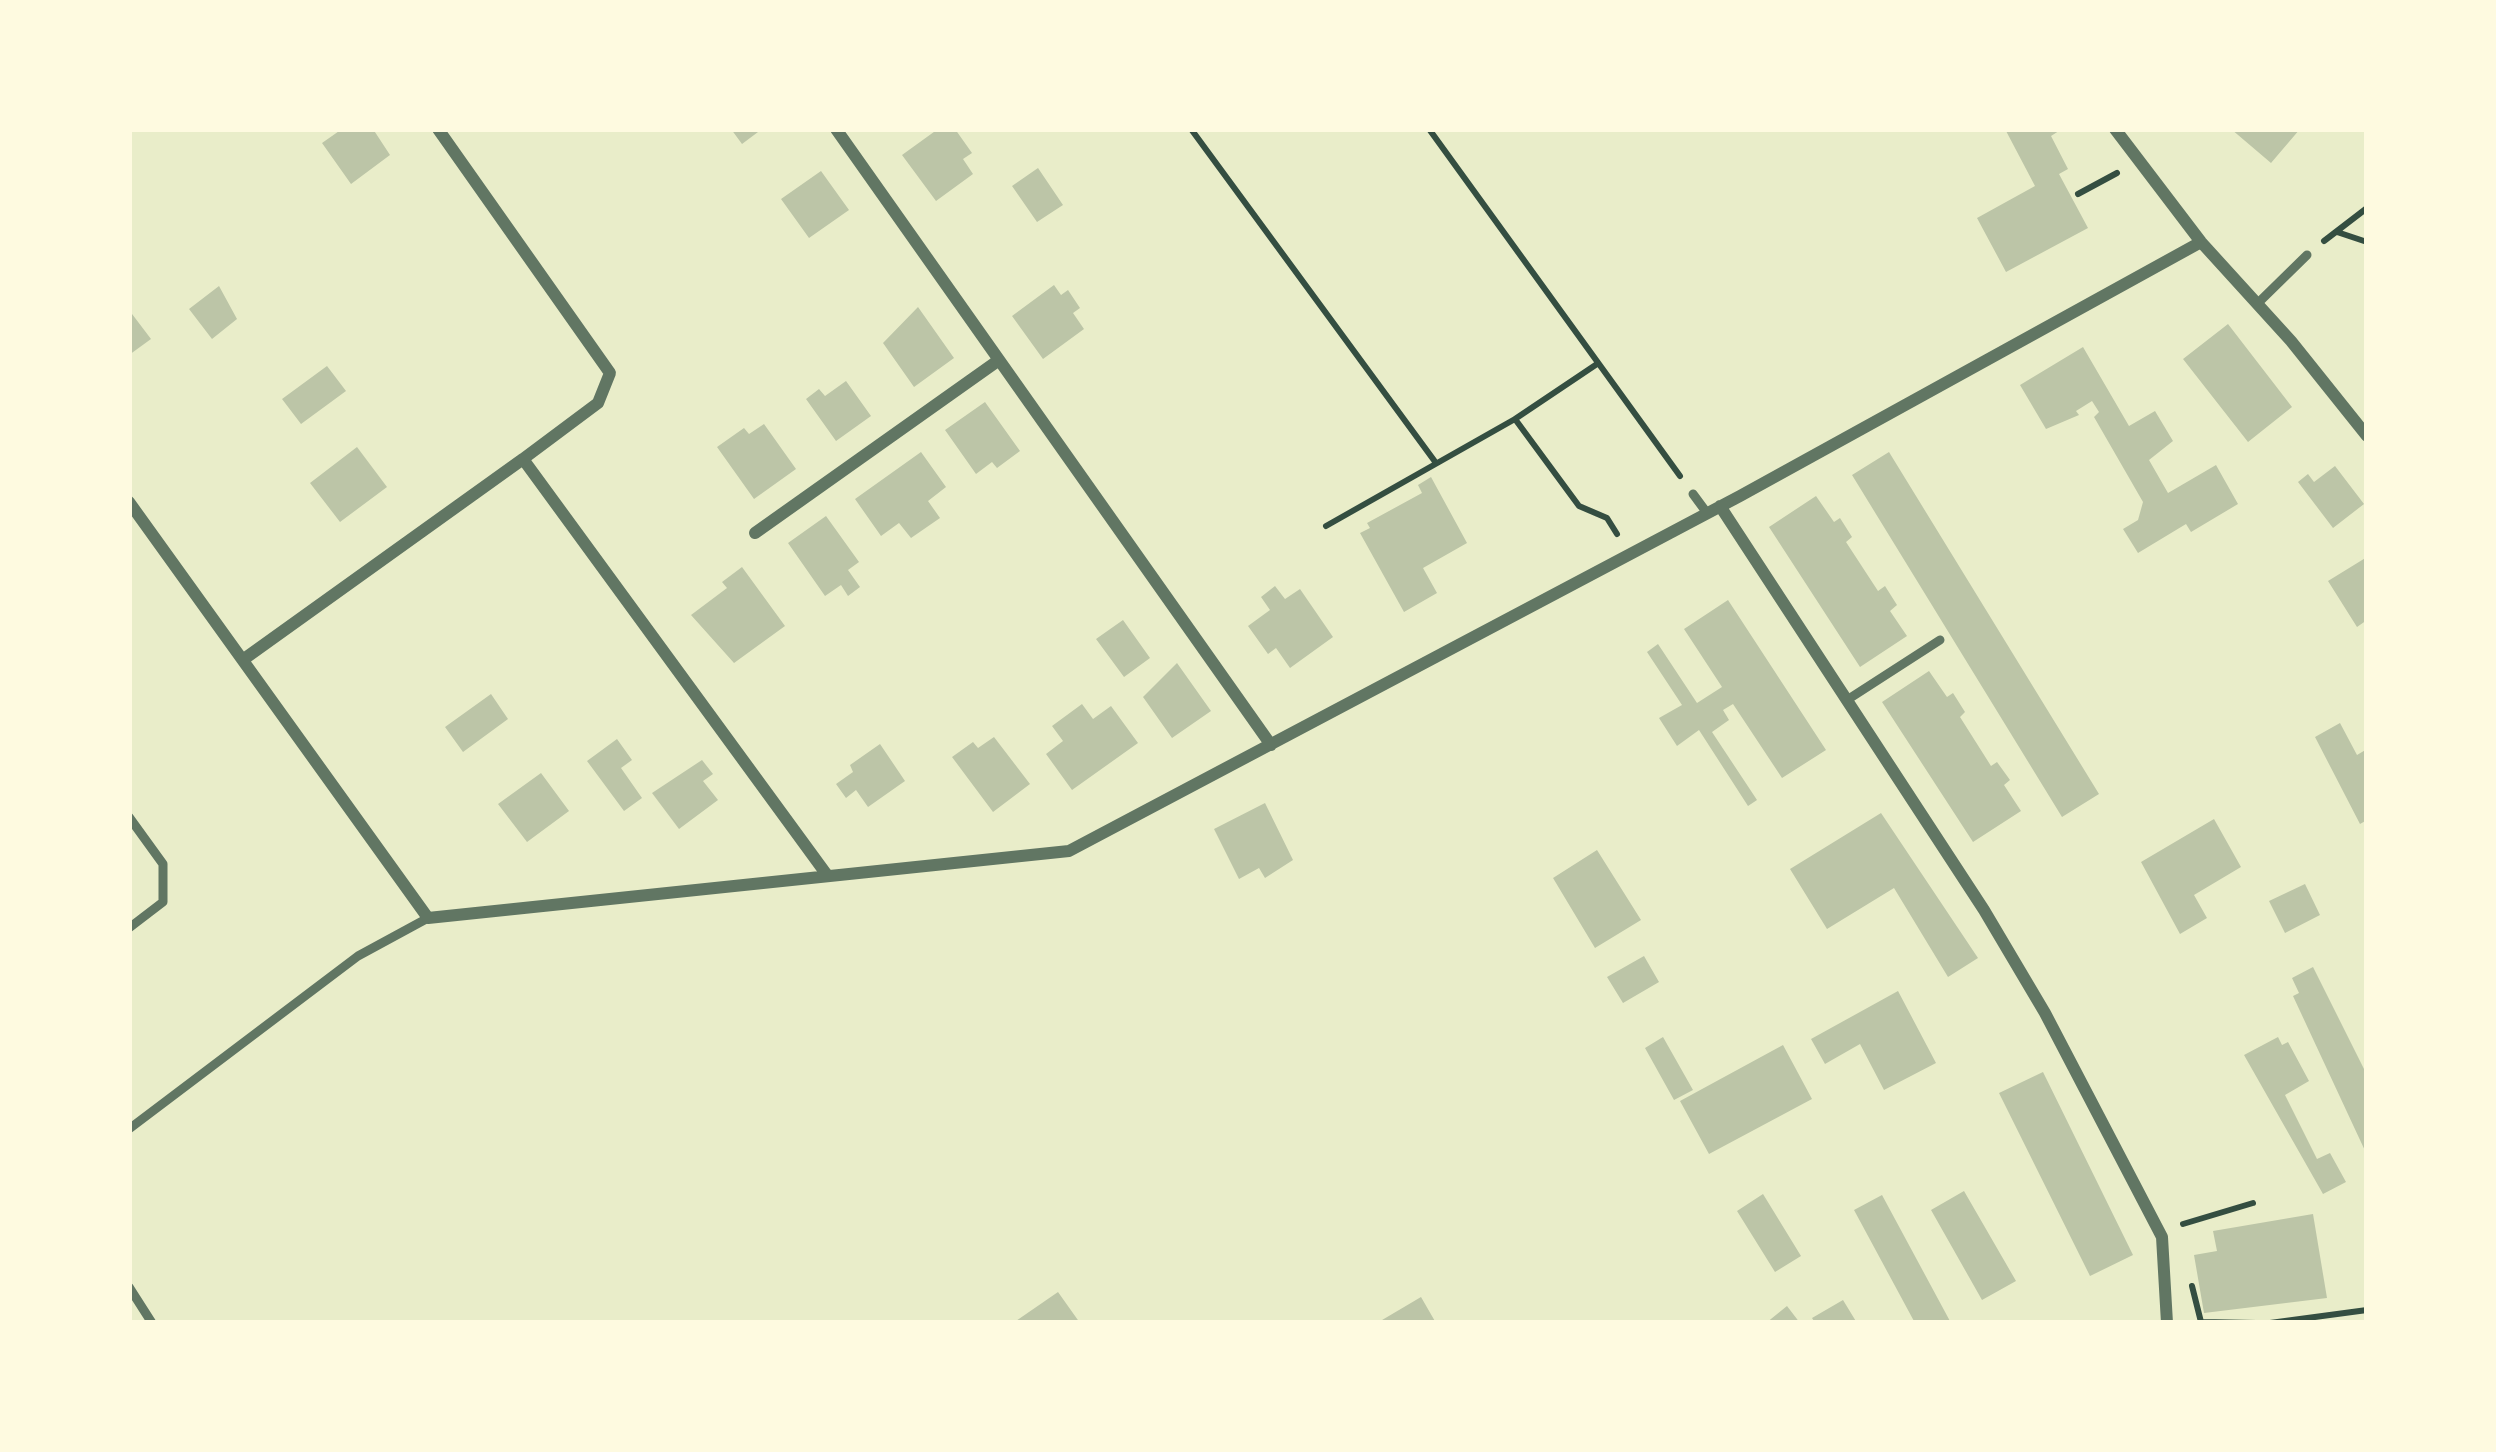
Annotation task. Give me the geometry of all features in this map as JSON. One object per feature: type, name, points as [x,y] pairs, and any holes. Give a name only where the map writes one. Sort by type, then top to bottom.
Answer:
[{"type":"street","points":[[244,659],[598,403],[610,373],[438,129]]},
{"type":"street","points":[[836,129],[1271,745]]},
{"type":"street","points":[[2115,129],[2201,242],[2367,436]]},
{"type":"street","points":[[129,502],[428,918],[1069,851],[1713,510],[2201,242]]},
{"type":"street","points":[[755,533],[999,360]]},
{"type":"street","points":[[523,458],[827,875]]},
{"type":"street","points":[[1713,510],[1847,700],[1984,910],[2118,1149],[2162,1237],[2167,1323]]},
{"type":"lane","points":[[2258,304],[2307,255]]},
{"type":"lane","points":[[1693,494],[1713,510]]},
{"type":"lane","points":[[1847,700],[1940,640]]},
{"type":"lane","points":[[129,817],[163,864],[163,902],[129,928]]},
{"type":"lane","points":[[129,1129],[358,956],[428,918]]},
{"type":"lane","points":[[129,1287],[152,1323]]},
{"type":"path","points":[[1191,129],[1436,463]]},
{"type":"path","points":[[1429,129],[1693,494]]},
{"type":"path","points":[[2078,194],[2138,160]]},
{"type":"path","points":[[2307,255],[2367,208]]},
{"type":"path","points":[[2337,232],[2367,242]]},
{"type":"path","points":[[1326,526],[1515,418],[1598,363]]},
{"type":"path","points":[[1515,418],[1579,506],[1607,518],[1629,554]]},
{"type":"path","points":[[2180,1226],[2253,1203]]},
{"type":"path","points":[[2270,1323],[2367,1310]]},
{"type":"building","points":[[342,129],[373,129],[390,155],[351,184],[322,143]]},
{"type":"building","points":[[731,129],[762,129],[742,144]]},
{"type":"building","points":[[938,129],[955,129],[972,153],[963,159],[973,174],[936,201],[902,155]]},
{"type":"building","points":[[2005,129],[2062,129],[2051,136],[2068,169],[2059,174],[2088,228],[2006,272],[1977,218],[2035,186]]},
{"type":"building","points":[[2231,129],[2300,129],[2271,163]]},
{"type":"building","points":[[1038,168],[1063,205],[1037,222],[1012,186]]},
{"type":"building","points":[[821,171],[849,210],[809,238],[781,199]]},
{"type":"building","points":[[1054,285],[1061,295],[1068,290],[1080,308],[1073,313],[1084,329],[1043,359],[1012,316]]},
{"type":"building","points":[[219,286],[237,319],[212,339],[189,309]]},
{"type":"building","points":[[918,307],[954,358],[914,387],[883,343]]},
{"type":"building","points":[[129,310],[151,339],[129,355]]},
{"type":"building","points":[[2228,324],[2292,407],[2248,442],[2183,359]]},
{"type":"building","points":[[2083,347],[2129,426],[2155,411],[2173,441],[2149,460],[2168,493],[2216,465],[2238,504],[2191,532],[2186,524],[2138,553],[2123,529],[2138,520],[2143,502],[2094,417],[2099,412],[2092,401],[2076,411],[2079,415],[2046,429],[2020,385]]},
{"type":"building","points":[[327,366],[346,391],[301,424],[282,399]]},
{"type":"building","points":[[846,381],[871,416],[836,441],[806,399],[819,389],[825,396]]},
{"type":"building","points":[[985,402],[1020,451],[997,468],[992,462],[976,474],[945,430]]},
{"type":"building","points":[[764,424],[796,469],[754,499],[717,447],[744,428],[749,434]]},
{"type":"building","points":[[357,447],[387,487],[340,522],[310,483]]},
{"type":"building","points":[[921,452],[946,487],[928,501],[940,518],[911,538],[899,523],[881,536],[855,499]]},
{"type":"building","points":[[1889,452],[2099,794],[2062,817],[1852,475]]},
{"type":"building","points":[[2335,466],[2364,504],[2333,528],[2298,482],[2308,474],[2314,482]]},
{"type":"building","points":[[1431,477],[1467,543],[1423,568],[1437,593],[1404,612],[1360,533],[1370,528],[1367,523],[1422,493],[1418,485]]},
{"type":"building","points":[[1816,496],[1834,522],[1840,518],[1852,537],[1846,542],[1878,591],[1885,586],[1897,605],[1890,611],[1907,636],[1860,667],[1769,527]]},
{"type":"building","points":[[826,516],[859,562],[848,570],[860,587],[848,596],[841,585],[825,596],[788,543]]},
{"type":"building","points":[[2367,557],[2367,620],[2357,627],[2328,581]]},
{"type":"building","points":[[742,567],[785,626],[734,663],[691,615],[727,588],[722,582]]},
{"type":"building","points":[[1275,586],[1285,599],[1300,589],[1333,637],[1290,668],[1276,648],[1268,654],[1248,626],[1270,610],[1261,597]]},
{"type":"building","points":[[1728,600],[1826,750],[1782,778],[1733,704],[1723,710],[1729,720],[1712,732],[1757,800],[1748,806],[1699,730],[1677,746],[1659,718],[1682,705],[1647,652],[1658,644],[1697,703],[1722,687],[1684,629]]},
{"type":"building","points":[[1123,620],[1150,658],[1124,677],[1096,639]]},
{"type":"building","points":[[1177,663],[1211,711],[1172,738],[1143,697]]},
{"type":"building","points":[[1929,671],[1947,697],[1953,693],[1965,712],[1960,717],[1991,766],[1997,762],[2010,780],[2004,785],[2021,811],[1973,842],[1882,702]]},
{"type":"building","points":[[491,694],[508,719],[463,752],[445,727]]},
{"type":"building","points":[[1082,704],[1093,719],[1111,706],[1138,743],[1072,790],[1046,754],[1063,741],[1052,726]]},
{"type":"building","points":[[2340,723],[2357,755],[2367,749],[2367,820],[2360,824],[2315,737]]},
{"type":"building","points":[[994,737],[1030,784],[993,812],[952,757],[973,742],[978,748]]},
{"type":"building","points":[[617,739],[632,760],[621,768],[642,798],[624,811],[587,761]]},
{"type":"building","points":[[880,744],[905,781],[868,807],[856,790],[846,798],[836,784],[853,772],[850,765]]},
{"type":"building","points":[[702,760],[713,774],[703,781],[718,800],[679,829],[652,793]]},
{"type":"building","points":[[541,773],[569,811],[527,842],[498,804]]},
{"type":"building","points":[[1265,803],[1293,860],[1265,878],[1259,868],[1239,879],[1214,829]]},
{"type":"building","points":[[1881,813],[1978,958],[1948,977],[1894,888],[1827,929],[1790,869]]},
{"type":"building","points":[[2214,819],[2241,867],[2194,895],[2207,918],[2180,934],[2141,862]]},
{"type":"building","points":[[1597,850],[1641,920],[1595,948],[1553,878]]},
{"type":"building","points":[[2305,884],[2320,915],[2285,933],[2269,901]]},
{"type":"building","points":[[1644,956],[1659,982],[1623,1003],[1607,977]]},
{"type":"building","points":[[2313,967],[2367,1075],[2367,1155],[2293,996],[2299,993],[2292,978]]},
{"type":"building","points":[[1898,991],[1936,1063],[1884,1090],[1860,1044],[1825,1064],[1811,1039]]},
{"type":"building","points":[[1663,1037],[1693,1090],[1674,1100],[1645,1048]]},
{"type":"building","points":[[2278,1037],[2282,1045],[2288,1042],[2309,1081],[2285,1095],[2317,1159],[2330,1153],[2346,1182],[2323,1194],[2244,1055]]},
{"type":"building","points":[[1783,1045],[1812,1099],[1709,1154],[1680,1101]]},
{"type":"building","points":[[2043,1072],[2133,1255],[2090,1276],[1999,1093]]},
{"type":"building","points":[[1964,1191],[2016,1281],[1982,1300],[1931,1210]]},
{"type":"building","points":[[1763,1194],[1801,1256],[1775,1272],[1737,1211]]},
{"type":"building","points":[[1882,1195],[1951,1323],[1915,1323],[1854,1210]]},
{"type":"building","points":[[2313,1214],[2327,1298],[2204,1313],[2194,1255],[2217,1251],[2213,1231]]},
{"type":"building","points":[[1058,1292],[1080,1323],[1013,1323]]},
{"type":"building","points":[[1421,1297],[1436,1323],[1377,1323]]},
{"type":"building","points":[[1843,1300],[1857,1323],[1815,1323],[1812,1318]]},
{"type":"building","points":[[1787,1306],[1800,1323],[1766,1323]]}]
